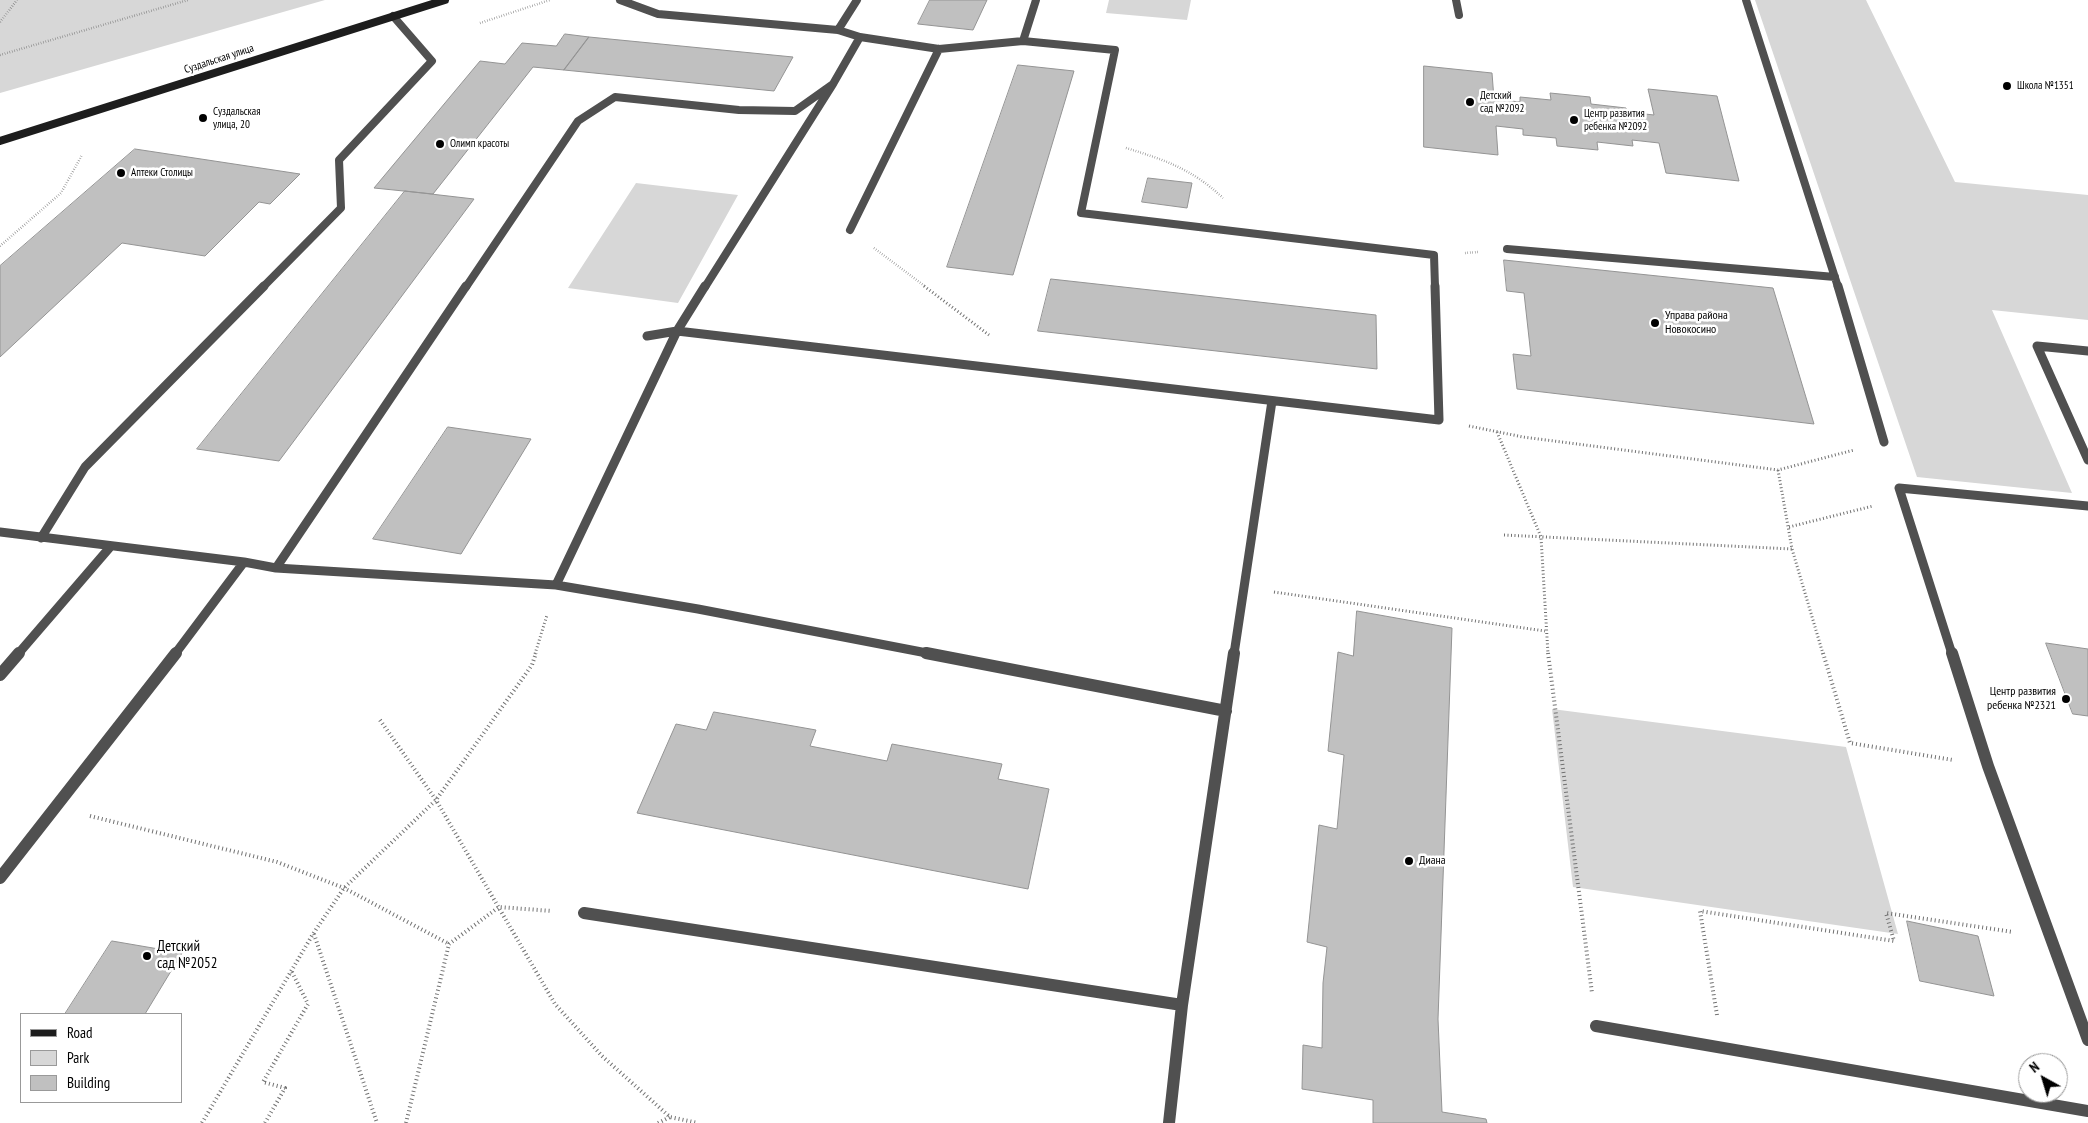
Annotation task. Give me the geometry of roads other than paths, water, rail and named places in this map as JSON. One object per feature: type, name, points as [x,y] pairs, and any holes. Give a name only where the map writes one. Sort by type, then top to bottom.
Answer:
[{"type":"street","name":"Суздальская улица","points":[[0,140],[445,0]]},
{"type":"lane","points":[[620,0],[658,14],[838,30],[860,37],[939,49],[1023,41],[1115,50],[1081,213],[1434,256],[1439,420],[677,331],[647,336]]},
{"type":"lane","points":[[838,30],[857,0]]},
{"type":"lane","points":[[1023,41],[1036,0]]},
{"type":"lane","points":[[1456,0],[1459,15]]},
{"type":"lane","points":[[1746,0],[1835,277],[1884,442]]},
{"type":"lane","points":[[41,538],[84,468],[340,208],[339,160],[432,61],[393,16]]},
{"type":"lane","points":[[556,584],[677,331],[833,84],[860,37]]},
{"type":"lane","points":[[850,230],[939,49]]},
{"type":"lane","points":[[276,568],[578,121],[615,97],[739,110],[795,111],[833,84]]},
{"type":"lane","points":[[1507,249],[1835,277]]},
{"type":"lane","points":[[2088,351],[2037,346],[2088,460]]},
{"type":"lane","points":[[1169,1123],[1182,1005],[1272,401]]},
{"type":"lane","points":[[2088,506],[1899,488],[1988,766],[2088,1040]]},
{"type":"lane","points":[[0,532],[244,562],[276,568],[556,584],[698,609],[1226,711]]},
{"type":"lane","points":[[0,675],[111,546]]},
{"type":"lane","points":[[0,878],[152,685],[244,562]]},
{"type":"lane","points":[[584,913],[1182,1005]]},
{"type":"lane","points":[[1596,1026],[2088,1111]]},
{"type":"place","name":"Школа №1351","points":[[2007,86]]},
{"type":"place","name":"Детский сад №2092","points":[[1470,102]]},
{"type":"place","name":"Суздальская улица, 20","points":[[203,118]]},
{"type":"place","name":"Центр развития ребенка №2092","points":[[1574,120]]},
{"type":"place","name":"Олимп красоты","points":[[440,144]]},
{"type":"place","name":"Аптеки Столицы","points":[[121,173]]},
{"type":"place","name":"Управа района Новокосино","points":[[1655,323]]},
{"type":"place","name":"Центр развития ребенка №2321","points":[[2066,699]]},
{"type":"place","name":"Диана","points":[[1409,861]]},
{"type":"place","name":"Детский сад №2052","points":[[147,956]]}]
